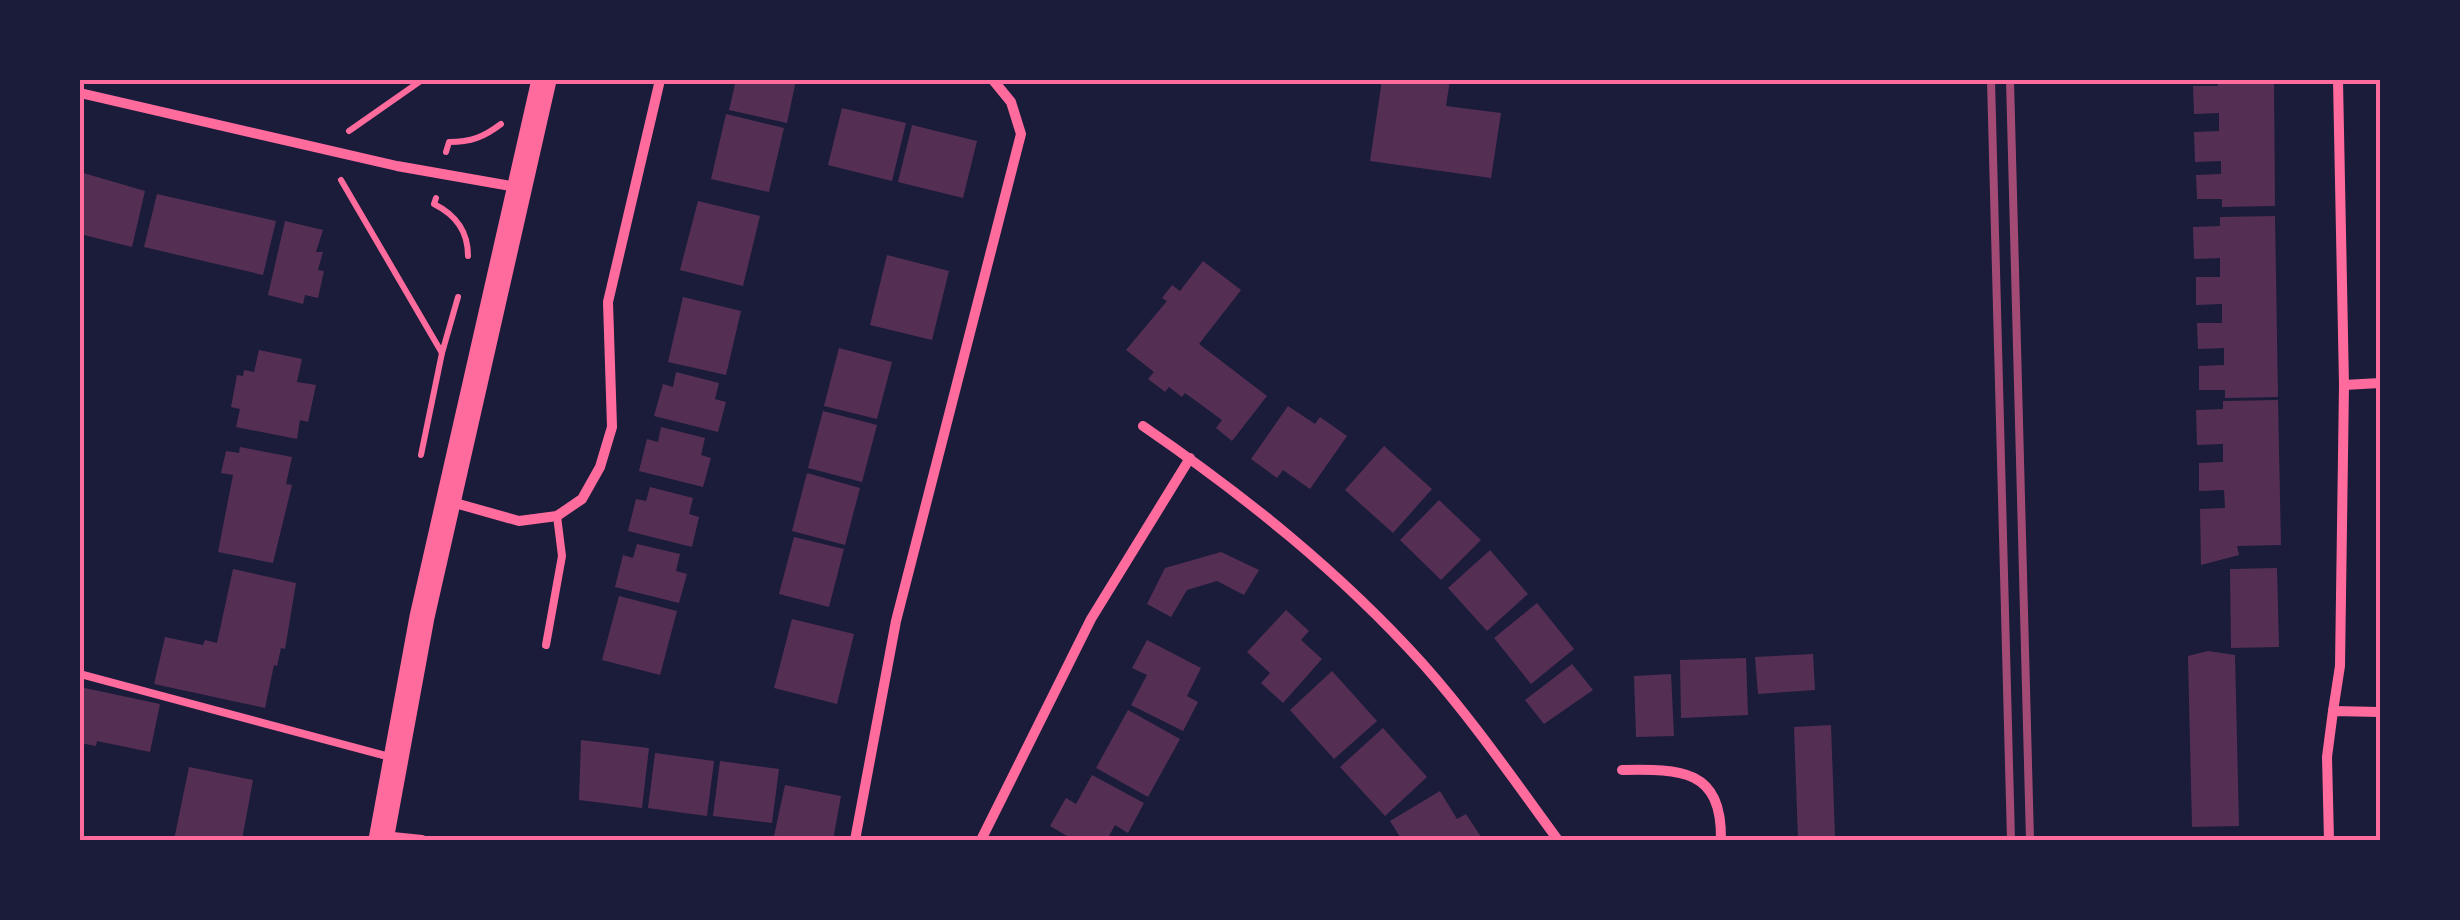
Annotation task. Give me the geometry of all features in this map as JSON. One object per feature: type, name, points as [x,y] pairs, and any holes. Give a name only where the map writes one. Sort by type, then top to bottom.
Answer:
[{"type":"main road","points":[[381,838],[448,501],[544,80]]},
{"type":"street","points":[[448,501],[519,521],[557,516],[582,499],[600,467],[612,427],[608,302],[660,80]]},
{"type":"street","points":[[855,840],[896,622],[1021,134],[1011,102],[993,80]]},
{"type":"street","points":[[2329,840],[2327,757],[2340,666],[2344,384],[2338,80]]},
{"type":"street","points":[[80,92],[397,166],[517,188]]},
{"type":"street","points":[[2344,384],[2380,383]]},
{"type":"street","points":[[1143,426],[1278,523],[1361,599],[1424,664],[1471,721],[1558,840]]},
{"type":"street","points":[[981,840],[1092,619],[1190,458]]},
{"type":"street","points":[[2334,711],[2380,712]]},
{"type":"street","points":[[1622,770],[1672,769],[1689,773],[1711,790],[1722,816],[1721,840]]},
{"type":"street","points":[[381,838],[422,840]]},
{"type":"lane","points":[[546,645],[562,556],[557,516]]},
{"type":"lane","points":[[80,674],[394,758]]},
{"type":"path","points":[[422,80],[323,148],[442,353]]},
{"type":"path","points":[[467,266],[468,250],[459,224],[449,212],[434,204],[449,142],[468,142],[485,136],[504,121]]},
{"type":"path","points":[[420,464],[442,353],[462,283]]},
{"type":"building","points":[[736,80],[796,80],[787,123],[729,110]]},
{"type":"building","points":[[1382,80],[1450,80],[1446,106],[1501,113],[1491,178],[1370,161]]},
{"type":"building","points":[[2217,80],[2274,80],[2275,206],[2222,207],[2222,199],[2197,199],[2196,175],[2221,174],[2221,161],[2195,162],[2194,132],[2219,131],[2219,113],[2194,114],[2193,86],[2218,86]]},
{"type":"building","points":[[842,108],[906,123],[892,181],[828,165]]},
{"type":"building","points":[[726,114],[784,128],[769,192],[711,179]]},
{"type":"building","points":[[912,125],[977,141],[963,198],[898,182]]},
{"type":"building","points":[[80,172],[145,191],[132,247],[80,234]]},
{"type":"building","points":[[157,194],[276,221],[263,275],[144,247]]},
{"type":"building","points":[[698,201],[760,216],[743,286],[680,270]]},
{"type":"building","points":[[2275,216],[2278,397],[2225,398],[2225,390],[2199,390],[2199,366],[2224,365],[2224,348],[2198,349],[2197,323],[2222,323],[2222,304],[2196,305],[2196,277],[2220,277],[2220,258],[2194,259],[2193,227],[2220,226],[2220,217]]},
{"type":"building","points":[[285,221],[323,230],[316,252],[323,252],[318,270],[324,271],[318,298],[305,295],[303,304],[268,295]]},
{"type":"building","points":[[887,255],[949,271],[932,340],[870,325]]},
{"type":"building","points":[[1203,261],[1241,290],[1199,344],[1267,396],[1232,441],[1216,428],[1222,420],[1185,393],[1182,397],[1169,387],[1165,392],[1148,379],[1154,372],[1126,350],[1167,301],[1162,298],[1172,285],[1180,291]]},
{"type":"building","points":[[683,297],[741,311],[726,375],[668,362]]},
{"type":"building","points":[[839,348],[892,362],[877,419],[824,406]]},
{"type":"building","points":[[259,350],[302,359],[297,382],[316,385],[308,422],[300,420],[297,439],[236,427],[240,409],[231,407],[237,375],[243,376],[244,370],[254,372]]},
{"type":"building","points":[[676,372],[719,383],[715,399],[726,402],[718,432],[654,416],[663,384],[673,387]]},
{"type":"building","points":[[2278,400],[2281,545],[2237,546],[2239,555],[2201,565],[2200,509],[2225,508],[2224,490],[2199,491],[2199,463],[2223,462],[2223,444],[2197,445],[2196,410],[2223,409],[2223,401]]},
{"type":"building","points":[[1288,406],[1315,424],[1320,417],[1347,436],[1310,489],[1283,470],[1277,478],[1251,459]]},
{"type":"building","points":[[823,411],[877,425],[862,482],[808,468]]},
{"type":"building","points":[[661,427],[705,438],[701,455],[711,458],[703,487],[639,471],[647,439],[658,442]]},
{"type":"building","points":[[1384,446],[1432,489],[1393,533],[1345,490]]},
{"type":"building","points":[[240,447],[292,457],[286,484],[292,485],[273,563],[218,552],[233,475],[221,473],[226,451],[239,453]]},
{"type":"building","points":[[807,473],[860,488],[845,545],[792,531]]},
{"type":"building","points":[[650,487],[693,498],[689,514],[699,517],[692,547],[628,531],[636,499],[646,501]]},
{"type":"building","points":[[1439,500],[1481,540],[1441,580],[1400,540]]},
{"type":"building","points":[[794,537],[844,549],[829,607],[779,594]]},
{"type":"building","points":[[637,544],[680,554],[676,571],[687,574],[679,603],[615,587],[623,555],[633,558]]},
{"type":"building","points":[[1490,550],[1528,594],[1487,631],[1448,588]]},
{"type":"building","points":[[1221,552],[1259,570],[1244,595],[1217,581],[1187,590],[1171,617],[1147,604],[1165,568]]},
{"type":"building","points":[[2277,568],[2279,647],[2231,648],[2230,569]]},
{"type":"building","points":[[233,569],[296,583],[285,649],[281,648],[277,666],[274,665],[265,708],[154,684],[165,637],[203,645],[205,640],[217,643]]},
{"type":"building","points":[[619,596],[677,611],[660,675],[602,660]]},
{"type":"building","points":[[1537,603],[1574,649],[1531,684],[1494,638]]},
{"type":"building","points":[[1286,610],[1309,631],[1301,640],[1322,659],[1283,703],[1261,683],[1270,673],[1247,652]]},
{"type":"building","points":[[792,619],[854,634],[837,704],[774,688]]},
{"type":"building","points":[[1147,640],[1201,668],[1187,696],[1198,702],[1183,731],[1131,705],[1147,675],[1132,668]]},
{"type":"building","points":[[2208,651],[2235,655],[2239,826],[2192,827],[2188,656]]},
{"type":"building","points":[[1813,654],[1815,690],[1758,694],[1755,657]]},
{"type":"building","points":[[1746,658],[1748,715],[1681,718],[1680,660]]},
{"type":"building","points":[[1572,664],[1593,690],[1544,724],[1525,700]]},
{"type":"building","points":[[1332,671],[1377,721],[1334,759],[1290,710]]},
{"type":"building","points":[[1671,674],[1674,736],[1636,737],[1634,676]]},
{"type":"building","points":[[80,687],[160,704],[150,752],[97,741],[96,746],[80,743]]},
{"type":"building","points":[[1128,710],[1180,739],[1148,797],[1096,768]]},
{"type":"building","points":[[1831,725],[1835,838],[1798,839],[1794,727]]},
{"type":"building","points":[[1383,728],[1427,777],[1385,816],[1340,767]]},
{"type":"building","points":[[581,740],[649,748],[642,808],[579,800]]},
{"type":"building","points":[[655,753],[714,761],[707,816],[648,808]]},
{"type":"building","points":[[720,761],[779,769],[772,823],[713,816]]},
{"type":"building","points":[[189,767],[253,780],[242,840],[174,840]]},
{"type":"building","points":[[1092,775],[1144,803],[1128,833],[1115,825],[1107,840],[1074,840],[1050,826],[1066,798],[1076,804]]},
{"type":"building","points":[[785,785],[841,796],[833,840],[774,836]]},
{"type":"building","points":[[1440,791],[1457,819],[1466,814],[1483,840],[1402,840],[1390,821]]},
{"type":"railway","points":[[1991,80],[2011,840]]},
{"type":"railway","points":[[2010,80],[2030,840]]}]
